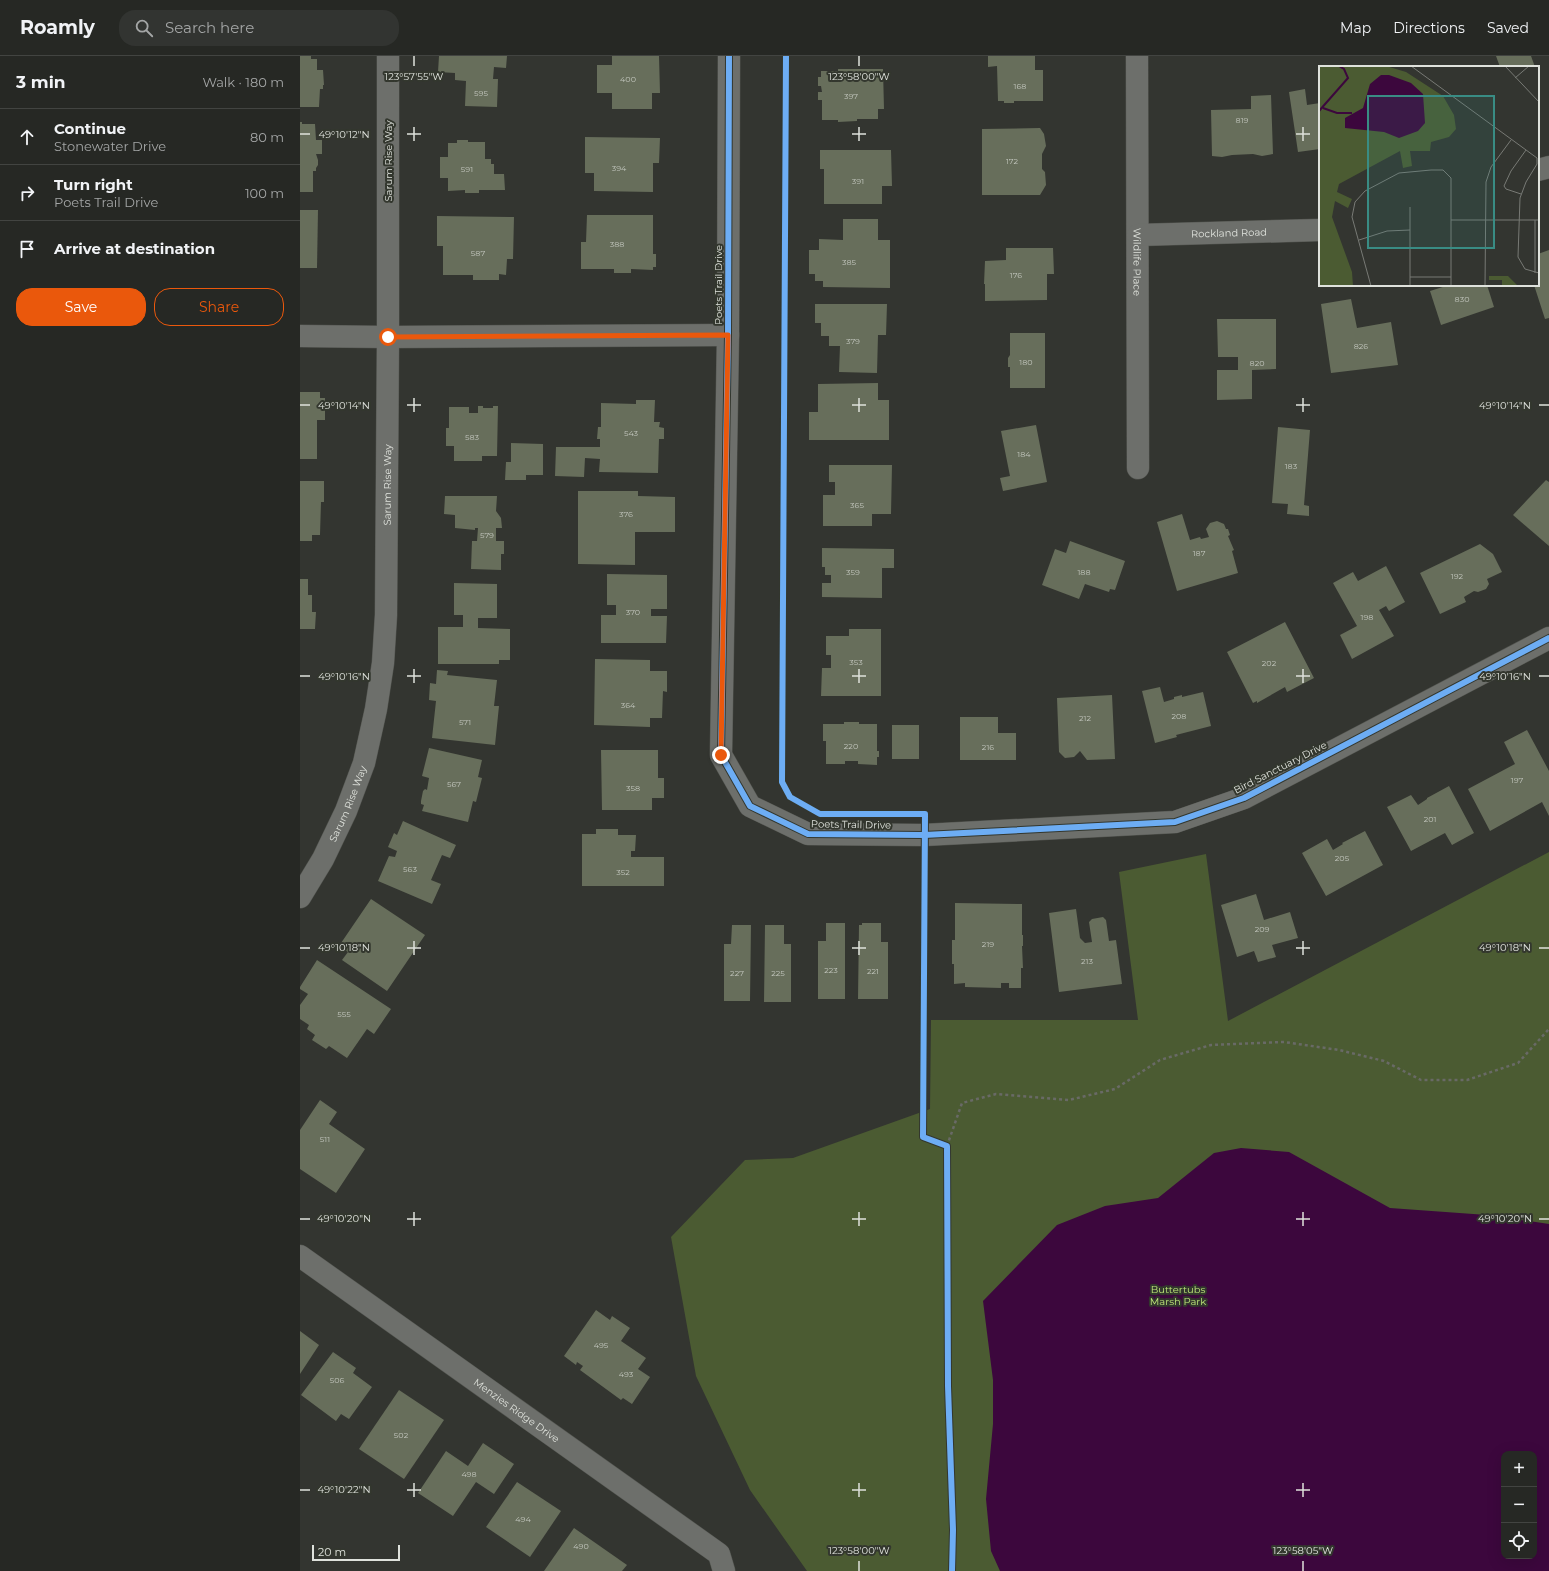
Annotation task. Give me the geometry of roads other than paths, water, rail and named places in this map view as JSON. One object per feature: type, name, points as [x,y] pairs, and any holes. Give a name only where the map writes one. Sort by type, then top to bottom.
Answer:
[{"type":"street","name":"Sarum Rise Way","points":[[300,897],[323,859],[346,811],[364,763],[376,709],[383,663],[386,615],[388,56]]},
{"type":"street","name":"Poets Trail Drive","points":[[729,56],[728,335],[721,755],[750,806],[808,834],[924,834]]},
{"type":"street","name":"Wildlife Place","points":[[1137,56],[1138,468]]},
{"type":"street","points":[[1539,170],[1549,167]]},
{"type":"street","name":"Rockland Road","points":[[1138,235],[1319,230]]},
{"type":"street","points":[[300,336],[388,337],[728,335]]},
{"type":"street","name":"Bird Sanctuary Drive","points":[[924,834],[1175,822],[1244,798],[1549,638]]},
{"type":"street","name":"Menzies Ridge Drive","points":[[300,1256],[719,1554],[724,1571]]},
{"type":"park label","name":"Buttertubs Marsh Park","points":[[1178,1294]]}]
